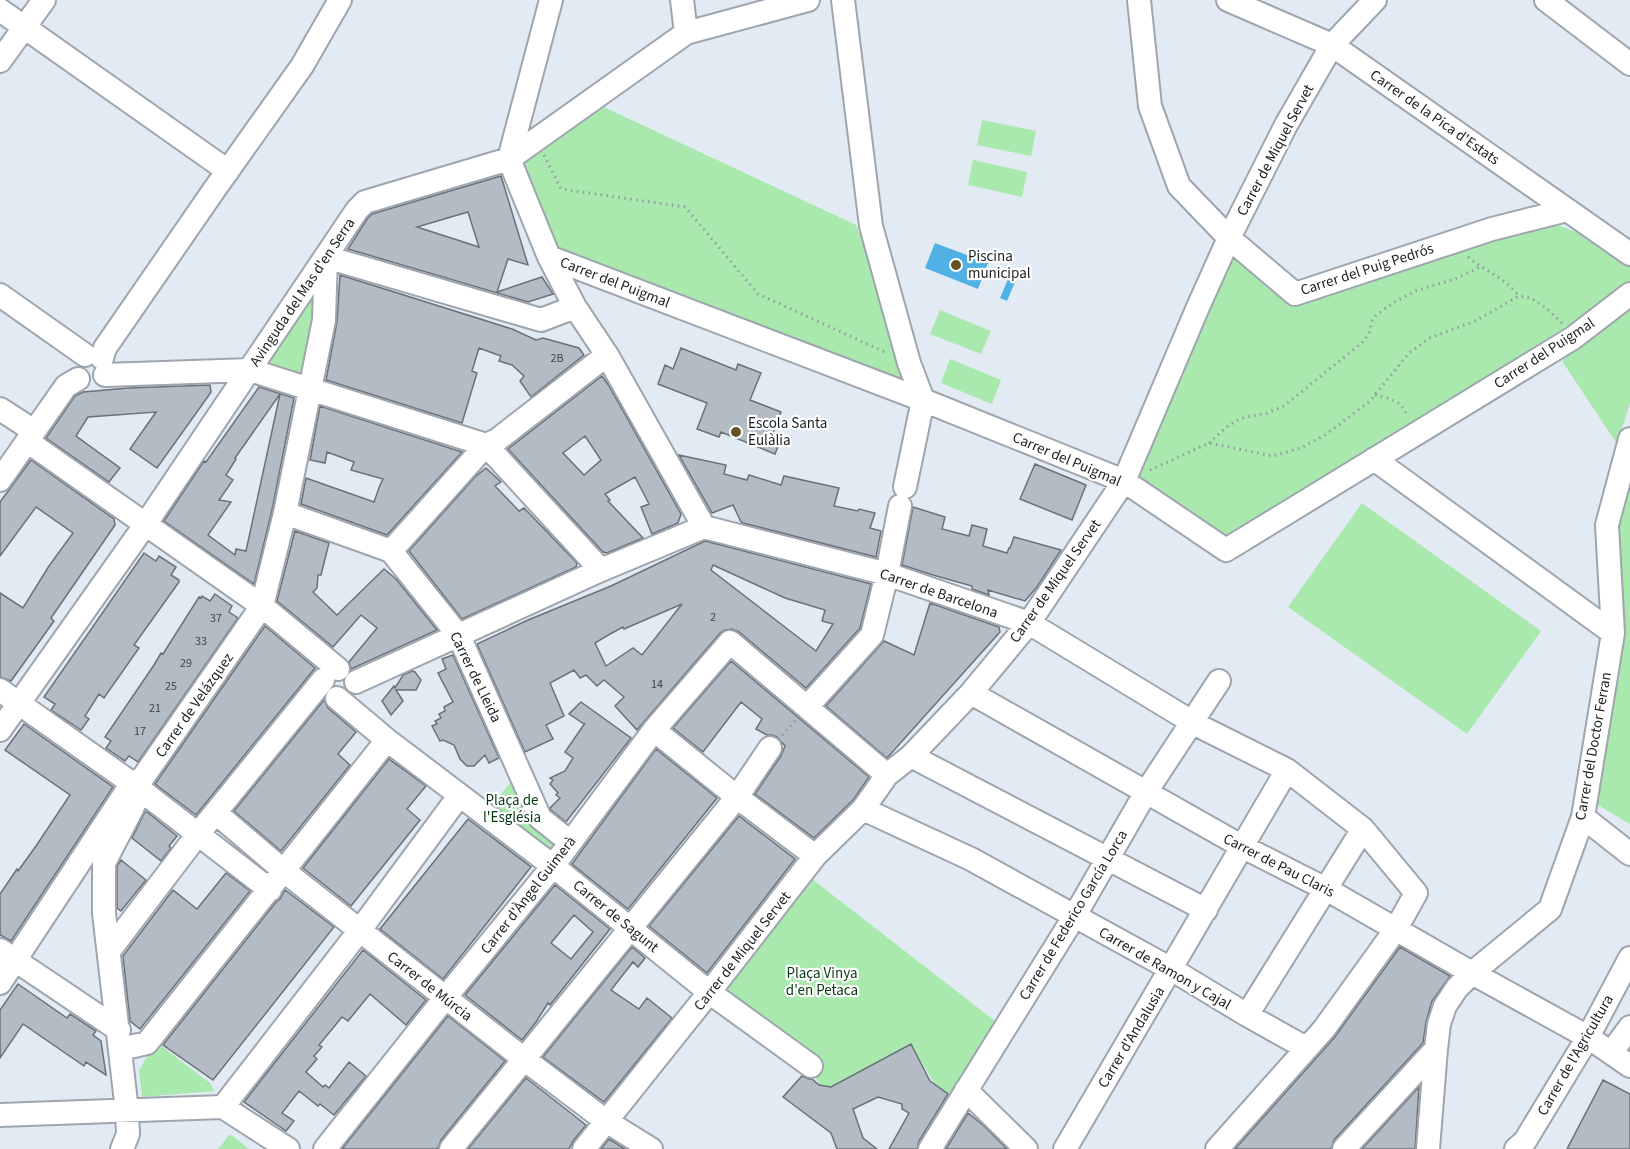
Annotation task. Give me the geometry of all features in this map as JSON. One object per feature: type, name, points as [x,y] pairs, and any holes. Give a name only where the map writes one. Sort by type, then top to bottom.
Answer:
[{"type":"street","points":[[0,61],[44,0]]},
{"type":"street","points":[[97,363],[105,348],[302,66],[340,0]]},
{"type":"street","points":[[509,159],[551,0]]},
{"type":"street","points":[[682,0],[686,33]]},
{"type":"street","name":"Avinguda del Mas d'en Serra","points":[[0,730],[146,525],[351,217],[365,202],[509,159],[686,33],[808,0]]},
{"type":"street","points":[[843,0],[871,226],[909,363],[923,400],[872,635],[807,707],[887,775]]},
{"type":"street","name":"Carrer del Puig Pedrós","points":[[1139,0],[1150,106],[1179,186],[1229,238],[1295,294],[1492,229],[1567,210]]},
{"type":"street","name":"Carrer de la Pica d'Estats","points":[[1228,0],[1332,45],[1630,254]]},
{"type":"street","name":"Carrer de Miquel Servet","points":[[584,1149],[815,856],[863,809],[887,775],[911,756],[971,693],[1029,623],[1124,481],[1229,238],[1286,125],[1332,45],[1375,0]]},
{"type":"street","points":[[1546,0],[1630,64]]},
{"type":"street","points":[[0,10],[228,171]]},
{"type":"street","name":"Carrer del Puigmal","points":[[509,159],[549,257],[923,400],[1124,481],[1226,550],[1573,338],[1630,294]]},
{"type":"street","points":[[326,257],[541,320],[576,307]]},
{"type":"street","name":"Carrer de Velázquez","points":[[0,983],[8,955],[126,792],[144,776],[262,606],[285,513],[324,320],[326,257]]},
{"type":"street","points":[[109,951],[198,834],[339,677],[459,636],[601,570],[704,526],[549,257]]},
{"type":"street","points":[[0,295],[97,363]]},
{"type":"street","points":[[285,513],[391,551],[486,446],[497,440],[607,355]]},
{"type":"street","points":[[0,480],[66,386],[78,379],[75,367],[80,358],[97,363],[250,370],[486,446],[601,570]]},
{"type":"street","points":[[0,409],[31,436],[146,525],[262,606],[339,677]]},
{"type":"street","name":"Carrer del Doctor Ferran","points":[[1428,1149],[1436,1049],[1439,1024],[1445,1006],[1457,988],[1472,973],[1550,909],[1583,817],[1613,633],[1607,525],[1630,439]]},
{"type":"street","points":[[1374,459],[1613,633]]},
{"type":"street","name":"Carrer de Barcelona","points":[[704,526],[887,574],[1029,623],[1193,722],[1287,770],[1363,829],[1416,893],[1396,929]]},
{"type":"street","name":"Carrer de Lleida","points":[[391,551],[459,636],[540,818],[570,842]]},
{"type":"street","name":"Carrer d'Àngel Guimerà","points":[[325,1149],[554,866],[654,730],[730,642],[807,707]]},
{"type":"street","name":"Carrer de Sagunt","points":[[339,677],[324,685],[327,692],[459,796],[554,866],[709,993],[811,1066]]},
{"type":"street","name":"Carrer de Federico García Lorca","points":[[930,1149],[1074,917],[1146,792],[1219,681]]},
{"type":"street","points":[[0,690],[133,784],[270,890]]},
{"type":"street","name":"Carrer de Pau Claris","points":[[971,693],[1243,847],[1326,888],[1588,1037],[1630,1066]]},
{"type":"street","points":[[654,730],[815,856]]},
{"type":"street","points":[[8,955],[120,1040],[147,1043],[387,740]]},
{"type":"street","points":[[451,1149],[737,797],[770,748]]},
{"type":"street","points":[[911,756],[1206,910]]},
{"type":"street","name":"Carrer d'Andalusia","points":[[1065,1149],[1287,770]]},
{"type":"street","points":[[122,1149],[128,1134],[127,1111],[104,914],[104,863],[137,797],[133,784]]},
{"type":"street","points":[[224,1107],[459,796]]},
{"type":"street","name":"Carrer de Ramon y Cajal","points":[[863,809],[970,859],[1171,969],[1306,1048]]},
{"type":"street","name":"Carrer de Múrcia","points":[[216,813],[445,998],[606,1121],[651,1149]]},
{"type":"street","points":[[1583,817],[1630,854]]},
{"type":"street","points":[[1247,1015],[1363,829]]},
{"type":"street","points":[[1217,1149],[1324,1029],[1396,929]]},
{"type":"street","name":"Carrer de l'Agricultura","points":[[1516,1149],[1525,1141],[1588,1037],[1630,958]]},
{"type":"street","points":[[1611,1053],[1630,1027]]},
{"type":"street","points":[[1344,1149],[1436,1049]]},
{"type":"street","points":[[966,1090],[1026,1149]]},
{"type":"street","points":[[0,1115],[224,1107],[288,1149]]},
{"type":"path","points":[[537,140],[561,189],[685,207],[758,294],[909,363]]},
{"type":"path","points":[[1460,239],[1467,256],[1480,267],[1500,278],[1519,296]]},
{"type":"path","points":[[1124,481],[1209,443],[1229,425],[1242,418],[1267,413],[1284,406],[1364,341],[1376,315],[1415,291],[1455,279],[1480,267]]},
{"type":"path","points":[[1209,443],[1272,456],[1301,448],[1325,435],[1369,402],[1409,353],[1430,338],[1475,321],[1519,296],[1531,298],[1546,308],[1558,318],[1573,338]]},
{"type":"path","points":[[1375,395],[1401,404],[1416,434]]},
{"type":"path","points":[[770,748],[807,707]]},
{"type":"green space","points":[[591,101],[856,225],[923,400],[549,257],[509,159]]},
{"type":"green space","points":[[982,120],[1036,131],[1031,156],[977,145]]},
{"type":"green space","points":[[973,160],[1027,172],[1022,197],[968,185]]},
{"type":"green space","points":[[1547,221],[1589,237],[1630,262],[1630,286],[1227,544],[1141,484],[1136,475],[1235,255],[1290,304]]},
{"type":"green space","points":[[326,257],[309,389],[250,370]]},
{"type":"green space","points":[[1630,304],[1630,403],[1617,444],[1562,361]]},
{"type":"green space","points":[[940,310],[991,331],[981,354],[930,334]]},
{"type":"green space","points":[[950,359],[1001,380],[992,404],[941,383]]},
{"type":"green space","points":[[1630,477],[1630,824],[1596,804],[1614,524]]},
{"type":"green space","points":[[1362,503],[1541,631],[1467,734],[1288,607]]},
{"type":"green space","name":"Plaça de l'Església","points":[[514,778],[562,842],[549,858],[487,811]]},
{"type":"green space","name":"Plaça Vinya d'en Petaca","points":[[803,872],[1004,1028],[952,1097],[935,1085],[911,1044],[831,1087],[819,1085],[811,1066],[711,990]]},
{"type":"green space","points":[[155,1043],[210,1083],[214,1091],[142,1097],[139,1070]]},
{"type":"green space","points":[[230,1134],[249,1149],[218,1149]]},
{"type":"water","name":"Piscina municipal","points":[[935,243],[988,263],[978,289],[925,268]]},
{"type":"water","name":"Piscina municipal","points":[[1011,272],[1018,275],[1007,301],[1000,298]]},
{"type":"building","points":[[501,176],[528,265],[508,259],[497,292],[542,277],[553,294],[528,302],[348,249],[372,214]],"holes":[[[468,212],[479,247],[417,227]]]},
{"type":"building","points":[[340,275],[512,329],[536,340],[543,338],[579,348],[584,355],[531,397],[520,381],[524,376],[512,365],[499,361],[501,356],[479,348],[472,371],[477,373],[462,423],[326,380],[337,322]]},
{"type":"building","points":[[681,348],[736,370],[738,364],[761,373],[750,400],[781,412],[773,433],[782,436],[775,454],[721,432],[719,437],[697,429],[707,403],[658,384],[665,365],[673,369]]},
{"type":"building","points":[[602,376],[681,514],[678,523],[652,534],[641,507],[649,504],[635,477],[605,494],[610,500],[608,501],[643,538],[607,553],[603,552],[508,449]],"holes":[[[585,436],[601,460],[584,475],[563,453]]]},
{"type":"building","points":[[210,385],[211,392],[157,468],[130,449],[156,412],[88,417],[76,436],[120,468],[109,482],[46,438],[75,396],[83,392]]},
{"type":"building","points":[[259,387],[294,398],[272,510],[254,584],[164,521],[204,461],[206,462]],"holes":[[[280,394],[246,551],[236,549],[235,555],[208,535],[231,502],[219,500],[233,480],[226,475],[235,458]]]},
{"type":"building","points":[[320,406],[462,452],[387,535],[301,504],[306,478],[374,502],[383,479],[351,470],[354,462],[327,452],[325,463],[310,460]]},
{"type":"building","points":[[679,455],[726,465],[724,474],[747,480],[749,475],[781,485],[784,476],[839,488],[834,506],[875,513],[870,528],[881,531],[876,557],[743,523],[733,505],[712,513]]},
{"type":"building","points":[[31,460],[114,519],[115,525],[51,618],[54,621],[11,681],[0,677],[0,593],[23,608],[73,533],[36,507],[0,556],[0,502]]},
{"type":"building","points":[[1035,464],[1086,485],[1072,520],[1020,499]]},
{"type":"building","points":[[486,468],[501,482],[495,486],[519,511],[524,508],[577,563],[576,567],[462,619],[409,551],[475,477]]},
{"type":"building","points":[[913,507],[945,517],[942,529],[969,536],[972,525],[987,529],[983,546],[1007,553],[1014,537],[1061,550],[1025,601],[988,590],[989,595],[972,589],[972,586],[902,565]]},
{"type":"building","points":[[295,531],[329,543],[321,575],[318,575],[317,588],[313,592],[337,615],[384,569],[396,579],[437,630],[351,669],[349,662],[377,628],[361,615],[333,647],[277,601]]},
{"type":"building","points":[[705,541],[871,584],[860,628],[806,688],[739,632],[732,629],[725,630],[637,730],[615,706],[624,697],[604,680],[597,686],[586,675],[580,678],[574,670],[550,683],[564,716],[546,725],[553,739],[525,752],[477,644],[611,586]],"holes":[[[713,565],[785,598],[825,610],[822,621],[833,624],[816,651],[711,570]],[[682,604],[642,655],[633,648],[606,666],[595,643],[623,627],[624,629]]]},
{"type":"building","points":[[144,553],[156,561],[159,556],[176,567],[171,575],[179,582],[134,645],[139,648],[104,698],[99,694],[85,716],[89,719],[81,730],[51,710],[55,704],[44,697]]},
{"type":"building","points":[[215,594],[232,606],[229,612],[238,618],[138,762],[129,756],[125,761],[106,748],[111,741],[105,737],[161,653],[163,654],[199,597],[202,596],[210,601]]},
{"type":"building","points":[[930,603],[999,627],[1000,632],[887,758],[826,706],[884,641],[914,655]]},
{"type":"building","points":[[265,626],[315,668],[196,815],[155,784]]},
{"type":"building","points":[[453,655],[499,758],[489,763],[485,755],[474,766],[467,766],[460,759],[454,745],[440,741],[432,726],[437,724],[435,721],[441,718],[439,714],[445,711],[444,707],[453,702],[438,673],[446,669],[442,659]]},
{"type":"building","points":[[731,661],[869,777],[853,800],[814,838],[755,794],[781,756],[785,746],[777,737],[756,729],[762,719],[741,702],[703,752],[673,728]]},
{"type":"building","points":[[412,671],[421,680],[416,690],[396,690],[403,701],[391,715],[382,701],[394,686],[395,688],[403,675]]},
{"type":"building","points":[[324,700],[328,708],[356,732],[338,754],[350,765],[281,851],[234,811]]},
{"type":"building","points":[[581,702],[631,738],[566,822],[550,808],[560,798],[550,784],[553,780],[550,778],[565,771],[573,758],[565,752],[585,723],[569,714]]},
{"type":"building","points":[[24,724],[113,787],[11,941],[0,935],[0,894],[70,795],[5,750]]},
{"type":"building","points":[[656,749],[717,798],[628,909],[572,864]]},
{"type":"building","points":[[389,759],[426,786],[407,809],[420,820],[351,906],[303,868]]},
{"type":"building","points":[[145,812],[177,836],[161,861],[132,838]]},
{"type":"building","points":[[739,816],[795,859],[707,973],[649,926]]},
{"type":"building","points":[[468,819],[531,867],[443,979],[380,929]]},
{"type":"building","points":[[121,860],[146,880],[121,911],[117,908],[117,866]]},
{"type":"building","points":[[226,873],[250,891],[140,1029],[130,1021],[123,956],[173,890],[197,909]]},
{"type":"building","points":[[555,885],[610,929],[550,1005],[548,1003],[522,1040],[465,995]],"holes":[[[574,915],[593,932],[571,959],[551,943]]]},
{"type":"building","points":[[285,890],[334,927],[213,1080],[163,1045]]},
{"type":"building","points":[[632,947],[645,958],[638,967],[633,962],[611,990],[639,1009],[647,998],[672,1018],[604,1102],[543,1057]]},
{"type":"building","points":[[1400,947],[1450,976],[1432,1001],[1423,1043],[1334,1140],[1331,1149],[1235,1149],[1334,1038]]},
{"type":"building","points":[[363,950],[426,1000],[406,1025],[370,994],[348,1021],[342,1017],[319,1045],[322,1047],[314,1056],[317,1059],[306,1072],[323,1087],[325,1085],[329,1088],[349,1062],[366,1076],[334,1115],[299,1091],[282,1113],[294,1121],[286,1131],[244,1102]]},
{"type":"building","points":[[18,984],[67,1018],[70,1014],[96,1031],[93,1035],[101,1041],[106,1075],[86,1062],[84,1066],[23,1024],[0,1058],[0,1010]]},
{"type":"building","points":[[448,1016],[505,1061],[441,1140],[438,1148],[342,1149]]},
{"type":"building","points":[[911,1044],[930,1081],[948,1094],[919,1141],[917,1149],[889,1149],[909,1113],[902,1109],[902,1104],[878,1097],[853,1109],[863,1138],[877,1149],[837,1149],[831,1133],[783,1097],[802,1076],[812,1079],[819,1085],[831,1087]]},
{"type":"building","points":[[526,1078],[586,1125],[569,1149],[468,1149]]},
{"type":"building","points":[[1603,1080],[1630,1094],[1630,1149],[1567,1149]]},
{"type":"building","points":[[1419,1087],[1415,1149],[1362,1149]]},
{"type":"building","points":[[968,1113],[983,1125],[1007,1149],[946,1149]]},
{"type":"building","points":[[609,1139],[625,1149],[601,1149]]},
{"type":"place","name":"Piscina municipal","points":[[956,265]]},
{"type":"place","name":"Escola Santa Eulàlia","points":[[736,432]]}]
